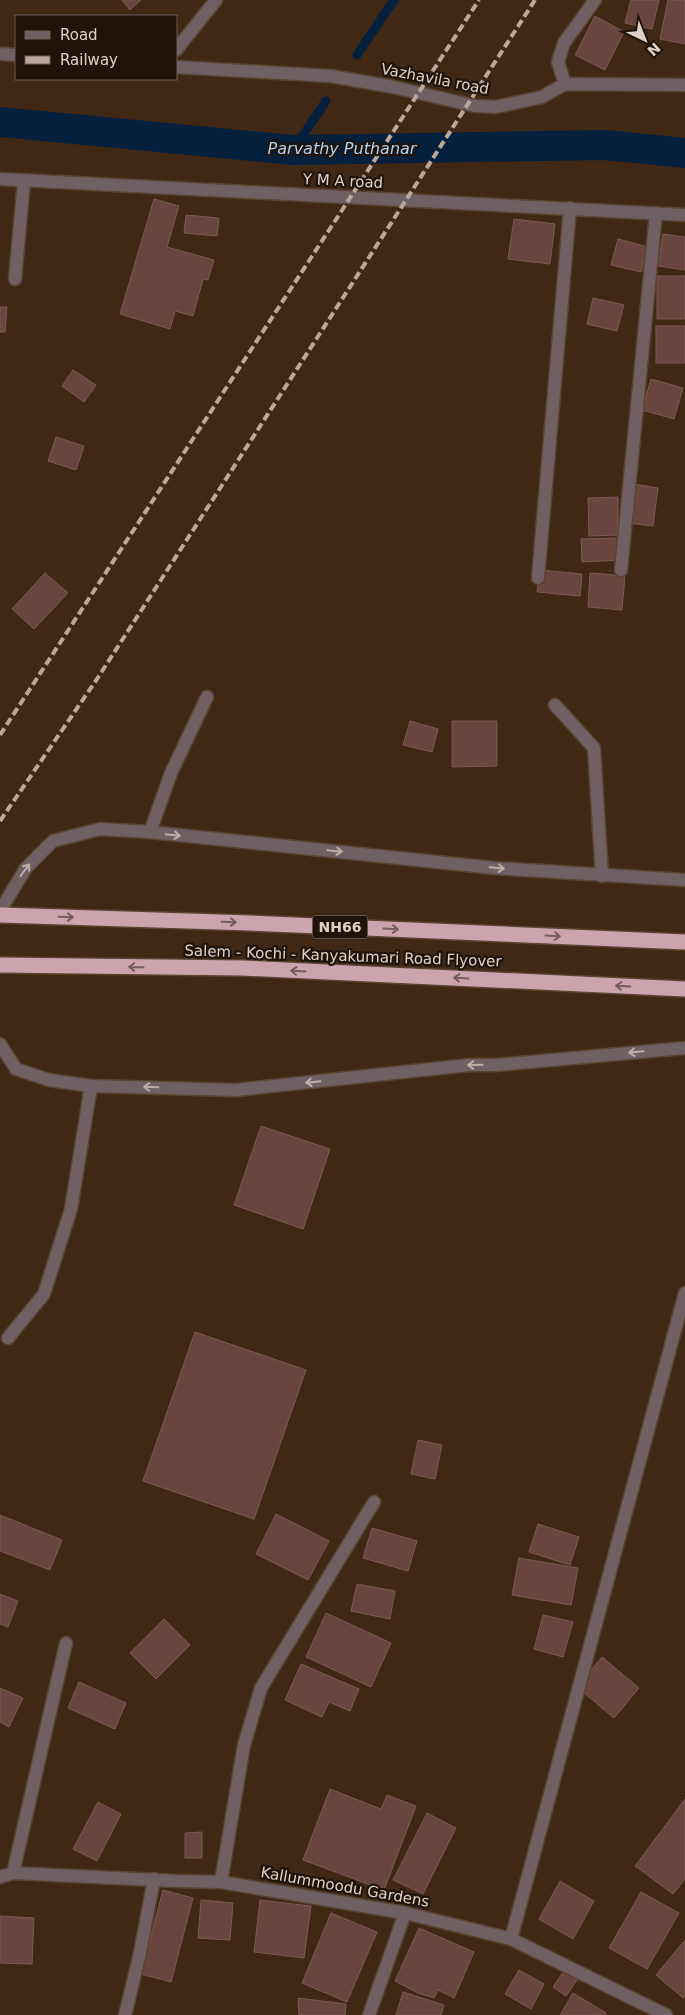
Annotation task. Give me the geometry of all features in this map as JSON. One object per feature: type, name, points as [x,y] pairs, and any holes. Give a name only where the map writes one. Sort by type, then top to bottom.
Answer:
[{"type":"highway","name":"Salem - Kochi - Kanyakumari Road Flyover","points":[[0,913],[682,942]]},
{"type":"highway","name":"Salem - Kochi - Kanyakumari Road Flyover","points":[[0,965],[243,968],[678,989]]},
{"type":"street","points":[[178,48],[216,0]]},
{"type":"street","points":[[565,84],[558,62],[564,43],[594,0]]},
{"type":"street","points":[[0,54],[15,55]]},
{"type":"street","name":"Vazhavila road","points":[[178,67],[331,76],[393,86],[475,106],[496,107],[542,97],[565,84],[685,85]]},
{"type":"street","name":"Y M A road","points":[[0,179],[685,215]]},
{"type":"street","points":[[15,279],[24,181]]},
{"type":"street","points":[[538,578],[570,208]]},
{"type":"street","points":[[621,570],[656,213]]},
{"type":"street","points":[[150,832],[171,773],[207,697]]},
{"type":"street","points":[[555,705],[594,748],[602,876]]},
{"type":"street","points":[[0,913],[2,905],[26,868],[53,841],[100,829],[150,832],[494,868],[685,880]]},
{"type":"street","points":[[0,1044],[16,1069],[49,1080],[91,1086],[236,1090],[468,1065],[496,1065],[685,1048]]},
{"type":"street","points":[[8,1338],[44,1294],[71,1209],[91,1086]]},
{"type":"street","points":[[511,1939],[685,1293]]},
{"type":"street","points":[[221,1882],[244,1745],[261,1688],[374,1502]]},
{"type":"street","points":[[14,1873],[66,1643]]},
{"type":"street","name":"Kallummoodu Gardens","points":[[0,1877],[14,1873],[221,1882],[404,1913],[511,1939],[666,2015]]},
{"type":"street","points":[[125,2015],[140,1953],[154,1879]]},
{"type":"street","points":[[369,2015],[404,1913]]},
{"type":"building","points":[[122,0],[141,0],[130,10]]},
{"type":"building","points":[[631,0],[659,0],[652,29],[625,23]]},
{"type":"building","points":[[668,0],[685,0],[685,44],[660,39]]},
{"type":"building","points":[[595,16],[624,32],[605,70],[575,55]]},
{"type":"building","points":[[154,199],[179,206],[167,247],[214,260],[208,280],[203,279],[193,316],[175,311],[170,329],[120,314]]},
{"type":"building","points":[[186,215],[219,218],[217,236],[184,233]]},
{"type":"building","points":[[514,219],[555,224],[550,264],[508,259]]},
{"type":"building","points":[[663,234],[685,237],[685,270],[658,266]]},
{"type":"building","points":[[618,239],[648,247],[641,272],[611,265]]},
{"type":"building","points":[[657,276],[685,276],[685,319],[657,319]]},
{"type":"building","points":[[593,298],[624,305],[617,331],[587,324]]},
{"type":"building","points":[[0,307],[7,307],[5,332],[0,332]]},
{"type":"building","points":[[656,326],[685,326],[685,363],[656,363]]},
{"type":"building","points":[[73,370],[96,385],[84,402],[62,386]]},
{"type":"building","points":[[651,379],[683,388],[674,419],[642,410]]},
{"type":"building","points":[[56,437],[84,446],[76,470],[48,461]]},
{"type":"building","points":[[634,484],[658,488],[653,526],[628,523]]},
{"type":"building","points":[[618,497],[618,535],[589,536],[588,498]]},
{"type":"building","points":[[620,538],[621,560],[582,562],[581,539]]},
{"type":"building","points":[[540,570],[582,574],[580,596],[537,592]]},
{"type":"building","points":[[45,573],[68,593],[34,629],[12,609]]},
{"type":"building","points":[[590,573],[625,576],[622,610],[588,607]]},
{"type":"building","points":[[410,721],[438,729],[432,752],[403,745]]},
{"type":"building","points":[[452,721],[497,721],[497,766],[452,767]]},
{"type":"building","points":[[261,1126],[330,1149],[303,1229],[234,1205]]},
{"type":"building","points":[[195,1332],[306,1370],[254,1519],[143,1481]]},
{"type":"building","points":[[418,1440],[442,1445],[435,1479],[411,1474]]},
{"type":"building","points":[[276,1514],[329,1541],[308,1580],[256,1554]]},
{"type":"building","points":[[0,1515],[62,1540],[50,1570],[0,1551]]},
{"type":"building","points":[[538,1524],[579,1537],[570,1565],[529,1552]]},
{"type":"building","points":[[372,1528],[417,1541],[408,1571],[363,1558]]},
{"type":"building","points":[[519,1558],[578,1568],[571,1605],[512,1595]]},
{"type":"building","points":[[357,1584],[395,1591],[390,1619],[351,1611]]},
{"type":"building","points":[[0,1594],[18,1601],[8,1627],[0,1624]]},
{"type":"building","points":[[326,1613],[391,1643],[371,1687],[306,1657]]},
{"type":"building","points":[[543,1615],[573,1622],[563,1657],[534,1649]]},
{"type":"building","points":[[164,1619],[190,1645],[156,1679],[130,1653]]},
{"type":"building","points":[[602,1657],[639,1688],[614,1718],[577,1687]]},
{"type":"building","points":[[301,1664],[359,1689],[350,1711],[329,1702],[322,1717],[285,1700]]},
{"type":"building","points":[[79,1682],[126,1703],[115,1729],[68,1708]]},
{"type":"building","points":[[0,1688],[23,1698],[9,1727],[0,1722]]},
{"type":"building","points":[[330,1789],[381,1809],[387,1795],[416,1806],[384,1890],[303,1860]]},
{"type":"building","points":[[685,1799],[685,1879],[673,1894],[635,1866]]},
{"type":"building","points":[[98,1802],[121,1814],[97,1861],[73,1849]]},
{"type":"building","points":[[427,1813],[456,1828],[423,1894],[393,1880]]},
{"type":"building","points":[[202,1832],[202,1858],[185,1858],[185,1833]]},
{"type":"building","points":[[560,1881],[594,1901],[573,1939],[539,1919]]},
{"type":"building","points":[[163,1890],[193,1898],[171,1982],[141,1974]]},
{"type":"building","points":[[641,1892],[679,1913],[647,1969],[609,1948]]},
{"type":"building","points":[[201,1900],[233,1903],[230,1940],[198,1938]]},
{"type":"building","points":[[260,1900],[311,1906],[304,1958],[254,1952]]},
{"type":"building","points":[[331,1913],[377,1932],[347,2002],[302,1983]]},
{"type":"building","points":[[0,1916],[34,1918],[32,1964],[0,1963]]},
{"type":"building","points":[[419,1928],[474,1952],[454,1998],[438,1990],[434,1998],[418,1993],[395,1981]]},
{"type":"building","points":[[685,1940],[685,1995],[683,1998],[656,1975]]},
{"type":"building","points":[[519,1970],[544,1984],[531,2009],[505,1994]]},
{"type":"building","points":[[564,1971],[577,1980],[566,1996],[553,1987]]},
{"type":"building","points":[[403,1992],[444,2005],[441,2015],[396,2015]]},
{"type":"building","points":[[573,1993],[606,2013],[605,2015],[560,2015]]},
{"type":"building","points":[[298,1998],[346,2004],[345,2015],[299,2015]]},
{"type":"waterway","points":[[357,55],[394,0]]},
{"type":"waterway","points":[[293,150],[326,101]]},
{"type":"waterway","name":"Parvathy Puthanar","points":[[0,122],[293,150],[606,145],[685,153]]},
{"type":"railway","points":[[0,735],[479,0]]},
{"type":"railway","points":[[0,821],[97,679],[535,0]]}]
